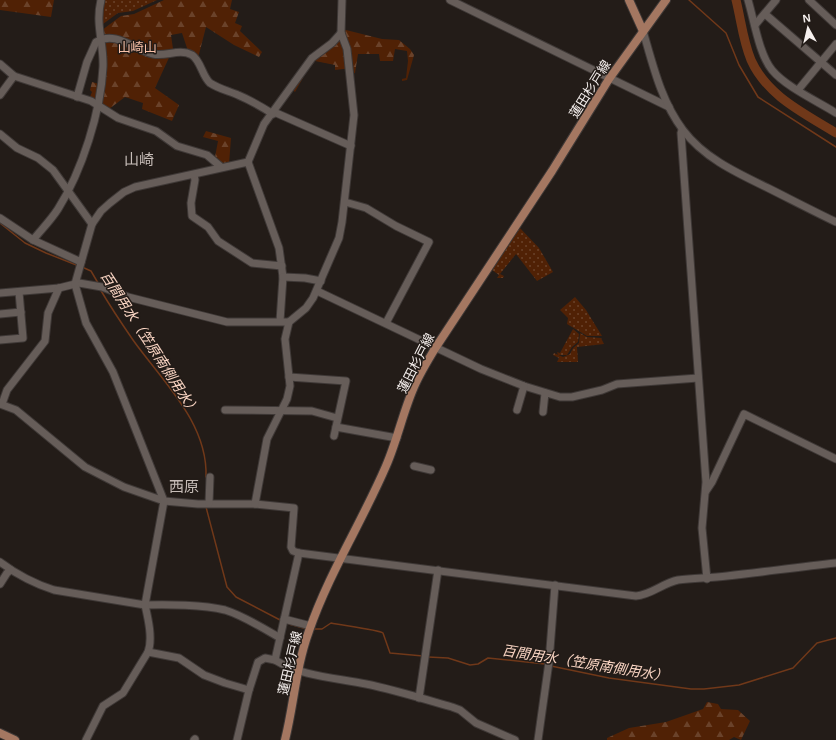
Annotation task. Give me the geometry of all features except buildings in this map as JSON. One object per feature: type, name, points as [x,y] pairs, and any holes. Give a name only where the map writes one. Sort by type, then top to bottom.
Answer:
[{"type":"main road","points":[[629,0],[643,32]]},
{"type":"main road","name":"蓮田杉戸線","points":[[285,740],[298,670],[310,626],[340,557],[385,468],[414,388],[436,347],[552,171],[609,79],[666,0]]},
{"type":"main road","points":[[1,734],[15,740]]},
{"type":"street","points":[[33,240],[56,211],[68,189],[86,147],[97,104],[103,64],[98,19],[101,0]]},
{"type":"street","points":[[255,504],[267,439],[287,399],[289,377],[285,339],[289,322],[306,308],[317,291],[338,238],[345,202],[354,115],[351,74],[347,49],[341,33],[342,0]]},
{"type":"street","points":[[450,0],[669,107]]},
{"type":"street","points":[[748,0],[764,55],[771,69],[780,78],[836,113]]},
{"type":"street","points":[[755,25],[776,0]]},
{"type":"street","points":[[809,0],[836,25]]},
{"type":"street","points":[[765,14],[836,75]]},
{"type":"street","points":[[643,32],[654,71],[669,107],[682,130],[710,157],[739,174],[836,222]]},
{"type":"street","points":[[280,321],[283,277],[279,248],[248,162],[264,124],[274,113],[312,58],[332,43],[341,33]]},
{"type":"street","points":[[77,97],[96,42],[100,39],[123,40],[146,52],[156,55],[178,52],[192,56],[199,63],[209,82],[217,87],[245,98],[274,113],[351,146]]},
{"type":"street","points":[[798,90],[836,44]]},
{"type":"street","points":[[0,64],[14,76],[97,104],[118,118],[156,131],[177,146],[207,155],[221,166]]},
{"type":"street","points":[[0,95],[14,76]]},
{"type":"street","points":[[682,130],[680,133],[706,491],[702,528],[707,579]]},
{"type":"street","points":[[0,134],[17,148],[38,158],[53,170],[92,224]]},
{"type":"street","points":[[86,740],[103,706],[123,693],[150,648],[145,606],[164,501],[113,372],[86,323],[75,284],[86,250],[86,243],[92,224],[101,211],[124,192],[135,187],[168,179],[194,175],[221,166],[248,162]]},
{"type":"street","points":[[194,175],[195,180],[191,203],[192,216],[208,227],[218,241],[252,263],[282,266]]},
{"type":"street","points":[[345,202],[362,206],[377,213],[396,226],[429,242],[386,323]]},
{"type":"street","points":[[0,218],[33,240],[81,262]]},
{"type":"street","points":[[283,277],[305,278],[321,281]]},
{"type":"street","points":[[0,294],[59,288],[75,284],[102,287],[128,297],[226,322],[289,322]]},
{"type":"street","points":[[59,288],[48,313],[45,341],[7,390],[1,404],[26,416],[53,442],[85,467],[124,487],[164,501],[255,504],[294,508],[291,546],[293,551],[556,586],[641,595],[645,595],[666,583],[679,580],[707,579],[776,569],[836,563]]},
{"type":"street","points":[[317,291],[481,369],[524,386],[560,397],[572,397],[602,390],[617,384],[698,378]]},
{"type":"street","points":[[0,340],[23,338],[19,292]]},
{"type":"street","points":[[0,314],[21,312]]},
{"type":"street","points":[[289,377],[346,381],[334,436]]},
{"type":"street","points":[[517,410],[524,386]]},
{"type":"street","points":[[543,412],[545,393]]},
{"type":"street","points":[[225,410],[312,411],[337,418]]},
{"type":"street","points":[[706,491],[712,482],[744,414],[836,459]]},
{"type":"street","points":[[336,427],[397,438]]},
{"type":"street","points":[[414,466],[431,470]]},
{"type":"street","points":[[209,503],[210,477]]},
{"type":"street","points":[[275,660],[299,553]]},
{"type":"street","points":[[0,562],[11,570],[40,585],[54,590],[145,606],[159,605],[224,610],[240,616],[280,638]]},
{"type":"street","points":[[0,584],[6,573],[11,570]]},
{"type":"street","points":[[418,698],[438,570]]},
{"type":"street","points":[[538,740],[549,662],[556,586]]},
{"type":"street","points":[[284,619],[310,626]]},
{"type":"street","points":[[148,652],[179,658],[204,675],[249,690]]},
{"type":"street","points":[[237,740],[249,690],[258,662],[265,658],[275,660],[286,667],[368,685],[452,707],[476,723],[515,740]]},
{"type":"green space","points":[[0,0],[54,0],[51,17],[0,10]]},
{"type":"green space","points":[[104,0],[157,0],[133,11],[118,13],[101,24]]},
{"type":"green space","name":"山崎山","points":[[164,0],[232,0],[230,9],[239,12],[235,23],[242,26],[240,31],[262,52],[259,57],[234,45],[206,27],[198,58],[188,51],[182,33],[171,35],[173,49],[155,88],[179,105],[172,121],[142,109],[143,103],[125,97],[109,109],[101,105],[102,30],[121,16],[134,14]]},
{"type":"green space","points":[[342,29],[382,39],[399,40],[410,49],[414,55],[407,80],[402,81],[402,79],[406,78],[408,61],[407,51],[395,49],[393,61],[380,61],[379,54],[358,54],[355,73],[352,74],[352,68],[335,70],[335,65],[315,61],[302,77],[303,78],[295,92],[292,89],[313,58]]},
{"type":"green space","points":[[92,82],[99,84],[96,100],[89,99],[92,92],[90,90]]},
{"type":"green space","points":[[206,131],[231,138],[229,164],[222,164],[215,157],[218,141],[203,137]]},
{"type":"green space","points":[[519,227],[539,248],[553,272],[537,281],[516,254],[500,274],[504,276],[503,278],[497,278],[499,275],[492,270]]},
{"type":"green space","points":[[575,297],[586,310],[602,336],[587,336],[567,324],[568,318],[560,310]]},
{"type":"green space","points":[[573,329],[579,334],[578,342],[572,347],[567,355],[558,355],[557,352],[560,353]]},
{"type":"green space","points":[[580,333],[587,337],[601,338],[604,344],[577,347],[578,362],[557,362],[559,358],[553,355],[554,353],[563,357],[570,354],[573,348],[579,343]]},
{"type":"green space","points":[[707,702],[718,704],[721,709],[738,710],[750,721],[741,740],[734,737],[729,740],[607,740],[607,738],[629,728],[666,722],[703,709]]},
{"type":"waterway","points":[[689,0],[726,33],[739,65],[758,97],[836,147]]},
{"type":"waterway","points":[[736,0],[746,45],[751,60],[758,73],[776,94],[799,111],[836,133]]},
{"type":"waterway","name":"百間用水（笠原南側用水）","points":[[0,223],[25,243],[79,266]]},
{"type":"waterway","name":"百間用水（笠原南側用水）","points":[[82,267],[91,271],[98,283]]},
{"type":"waterway","name":"百間用水（笠原南側用水）","points":[[100,289],[133,340],[182,404],[192,421],[200,439],[205,457],[206,477]]},
{"type":"waterway","name":"百間用水（笠原南側用水）","points":[[206,507],[227,587],[236,597],[282,621]]},
{"type":"waterway","name":"百間用水（笠原南側用水）","points":[[312,629],[322,629],[331,623],[380,632],[383,633],[390,653],[423,656]]},
{"type":"waterway","name":"百間用水（笠原南側用水）","points":[[289,624],[307,629]]},
{"type":"waterway","name":"百間用水（笠原南側用水）","points":[[551,666],[609,678],[691,689],[704,689],[739,685],[793,668],[817,643],[836,638]]},
{"type":"waterway","name":"百間用水（笠原南側用水）","points":[[428,657],[448,658],[470,665],[478,664],[488,658],[545,664]]},
{"type":"district","name":"山崎","points":[[139,159]]},
{"type":"district","name":"西原","points":[[184,486]]}]
